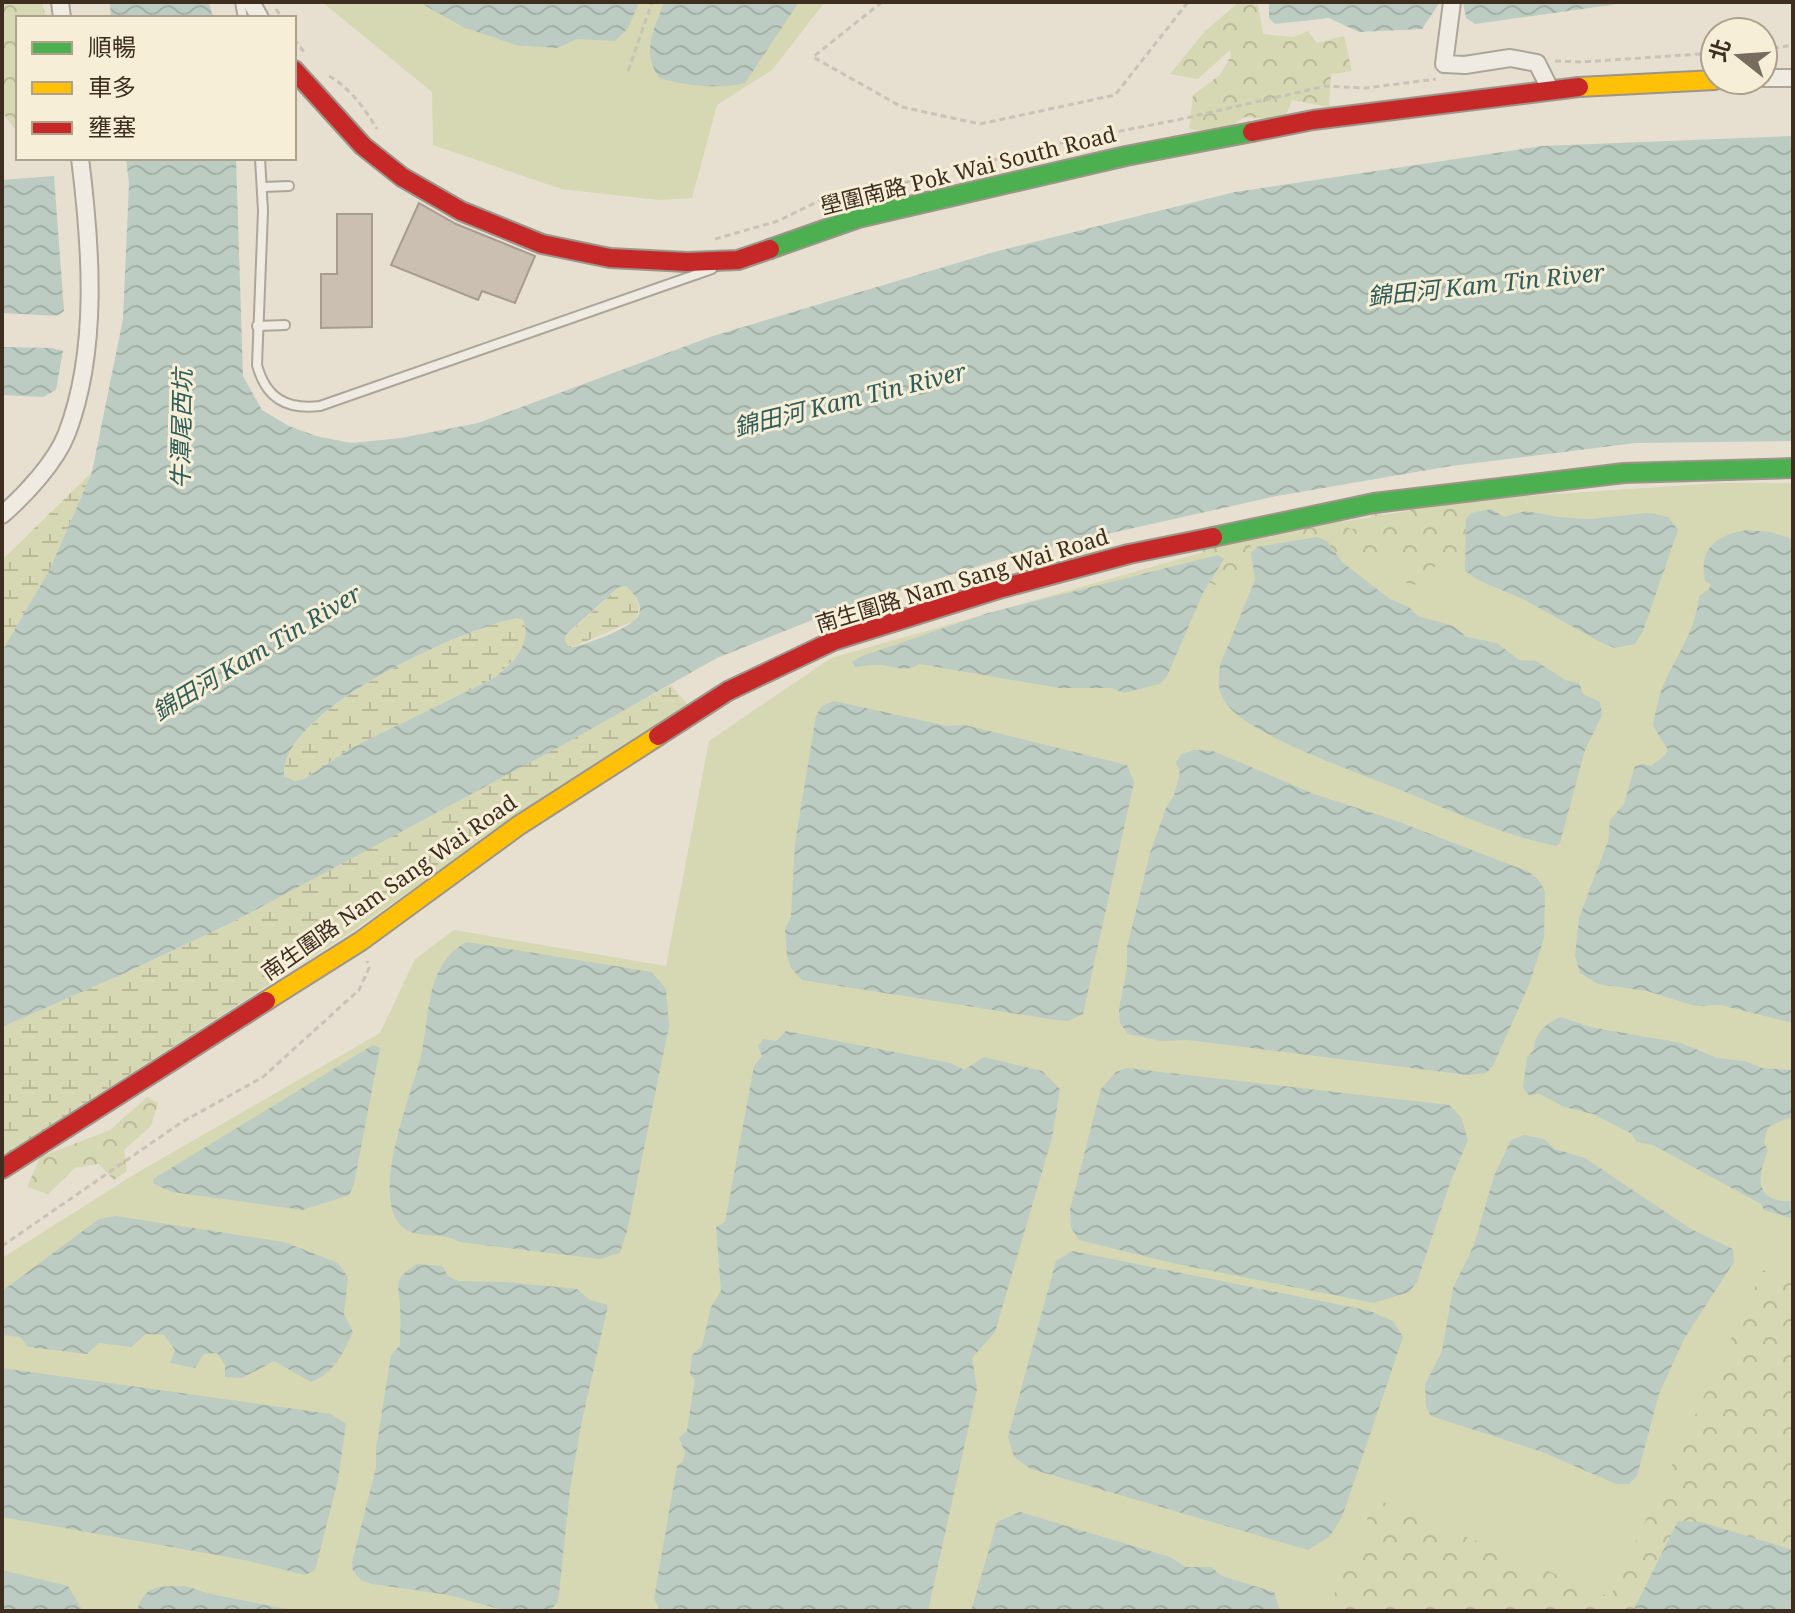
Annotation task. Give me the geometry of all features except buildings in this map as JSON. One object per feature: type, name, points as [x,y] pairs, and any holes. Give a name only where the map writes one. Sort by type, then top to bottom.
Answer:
[{"type":"street","points":[[1452,2],[1444,64],[1465,65],[1510,58],[1537,63],[1550,89]]},
{"type":"street","name":"壆圍南路 Pok Wai South Road","points":[[296,72],[363,146],[402,177],[487,223],[542,244],[610,258],[687,262],[738,260],[858,218],[1126,156],[1313,120],[1550,89],[1699,81]]},
{"type":"street","points":[[2,515],[29,491],[66,436],[86,361],[90,231],[80,160]]},
{"type":"street","name":"南生圍路 Nam Sang Wai Road","points":[[2,1169],[361,941],[518,826],[728,691],[833,641],[1002,588],[1129,554],[1374,503],[1624,473],[1793,468]]},
{"type":"lane","points":[[260,160],[257,365],[271,394],[302,408],[320,406],[738,260]]},
{"type":"lane","points":[[262,187],[289,186]]},
{"type":"lane","points":[[257,326],[285,325]]},
{"type":"path","points":[[628,71],[652,2]]},
{"type":"path","points":[[882,2],[813,57],[902,107],[980,124],[1115,95],[1188,2]]},
{"type":"path","points":[[296,42],[307,56]]},
{"type":"path","points":[[1537,63],[1699,54]]},
{"type":"path","points":[[321,72],[337,81],[366,110],[378,132]]},
{"type":"path","points":[[707,241],[778,221],[835,193],[863,185],[899,184],[1069,141],[1326,86],[1366,88],[1440,78]]},
{"type":"path","points":[[2,1246],[182,1122],[263,1077],[359,990],[369,968],[361,941]]},
{"type":"green space","points":[[2,2],[42,2],[46,16],[16,16],[16,130],[2,112]]},
{"type":"green space","points":[[322,2],[825,2],[772,70],[717,105],[692,198],[659,200],[561,189],[433,145],[432,92]]},
{"type":"green space","points":[[1239,2],[1258,5],[1263,34],[1294,37],[1308,31],[1317,43],[1344,36],[1352,71],[1331,74],[1329,107],[1292,100],[1284,120],[1245,117],[1219,133],[1189,129],[1193,95],[1220,75],[1231,56],[1230,50],[1198,79],[1170,74],[1205,31]]},
{"type":"green space","points":[[92,472],[50,569],[2,651],[2,560]]},
{"type":"green space","points":[[1720,483],[1793,483],[1793,1611],[2,1611],[2,1258],[135,1174],[380,1033],[415,959],[454,930],[666,966],[709,741],[831,658],[1264,535],[1478,499]]},
{"type":"green space","points":[[1472,496],[1482,523],[1477,540],[1436,563],[1428,587],[1402,582],[1397,561],[1369,557],[1352,550],[1326,566],[1296,545],[1307,522],[1339,519],[1350,529],[1362,528],[1375,511],[1401,522],[1417,503]]},
{"type":"green space","points":[[1242,536],[1262,566],[1232,586],[1196,580],[1204,546]]},
{"type":"green space","points":[[626,586],[638,603],[639,612],[634,621],[570,648],[565,641],[566,636],[619,587]]},
{"type":"green space","points":[[517,618],[523,620],[525,629],[522,646],[512,661],[492,679],[351,748],[304,779],[295,781],[284,776],[291,751],[311,725],[342,700],[418,655],[491,625]]},
{"type":"green space","points":[[671,685],[688,705],[534,804],[354,930],[77,1108],[2,1161],[2,1027],[231,923]]},
{"type":"green space","points":[[147,1097],[158,1103],[151,1126],[124,1150],[127,1171],[114,1180],[98,1164],[75,1168],[48,1194],[27,1187],[40,1157],[110,1130]]},
{"type":"green space","points":[[1763,1270],[1793,1281],[1793,1611],[1327,1611],[1376,1499],[1610,1597]]},
{"type":"water","points":[[110,2],[209,2],[212,16],[111,16]]},
{"type":"water","points":[[419,2],[639,2],[628,28],[615,41],[577,39],[557,48],[516,45],[463,27]]},
{"type":"water","points":[[664,2],[799,2],[745,83],[713,86],[659,78],[650,49]]},
{"type":"water","points":[[1269,2],[1440,2],[1422,29],[1359,32],[1329,18],[1275,24],[1269,18]]},
{"type":"water","points":[[1463,2],[1632,2],[1475,24],[1466,18]]},
{"type":"water","points":[[1793,136],[1793,441],[1635,443],[1451,466],[1277,496],[1017,554],[835,611],[717,658],[559,747],[231,923],[2,1027],[2,651],[50,569],[92,472],[123,319],[129,184],[126,160],[236,160],[243,376],[262,410],[289,426],[316,436],[351,443],[401,438],[478,423],[713,336],[994,252],[1235,192],[1542,146]],"holes":[[[626,586],[637,598],[639,614],[628,625],[570,648],[565,641],[566,635],[619,587]],[[517,618],[523,620],[525,638],[518,654],[492,679],[351,748],[304,779],[295,781],[284,776],[290,751],[311,725],[341,700],[418,655],[491,625]]]},
{"type":"water","points":[[54,176],[64,311],[57,316],[2,313],[2,180]]},
{"type":"water","points":[[2,347],[63,351],[56,390],[43,397],[2,395]]},
{"type":"water","points":[[1492,509],[1504,517],[1525,511],[1589,519],[1647,513],[1668,517],[1678,530],[1643,631],[1635,644],[1615,648],[1600,642],[1465,571],[1466,519],[1471,513]]},
{"type":"water","points":[[1747,530],[1770,532],[1793,539],[1793,1023],[1721,1005],[1695,1006],[1647,991],[1598,984],[1580,973],[1575,956],[1579,918],[1608,841],[1610,820],[1624,804],[1635,766],[1651,766],[1668,750],[1653,726],[1655,714],[1664,683],[1691,628],[1699,596],[1711,584],[1705,581],[1708,551],[1719,539]]},
{"type":"water","points":[[1317,537],[1327,541],[1342,562],[1418,616],[1453,626],[1467,637],[1497,643],[1519,660],[1536,661],[1565,680],[1579,683],[1583,694],[1600,702],[1602,715],[1585,750],[1560,843],[1556,846],[1494,828],[1330,763],[1260,729],[1228,706],[1219,687],[1220,665],[1255,580],[1251,553],[1257,547]]},
{"type":"water","points":[[1218,555],[1224,559],[1203,593],[1166,678],[1159,684],[1124,693],[1112,688],[1059,688],[920,664],[906,668],[878,665],[855,667],[852,662],[988,613]]},
{"type":"water","points":[[834,701],[947,726],[965,725],[1127,765],[1134,782],[1083,1014],[1068,1021],[1056,1020],[802,980],[791,968],[785,929],[791,916],[795,843],[816,716],[822,706]]},
{"type":"water","points":[[1194,750],[1213,751],[1314,794],[1394,820],[1529,872],[1538,879],[1545,891],[1544,938],[1529,985],[1493,1066],[1486,1073],[1468,1075],[1187,1040],[1161,1041],[1128,1034],[1120,1023],[1119,1010],[1127,967],[1127,947],[1150,853],[1180,773],[1176,763],[1181,754]]},
{"type":"water","points":[[466,942],[652,972],[666,989],[669,1026],[620,1253],[600,1259],[459,1242],[411,1232],[398,1222],[391,1206],[392,1164],[421,1056],[432,990],[446,959]]},
{"type":"water","points":[[1561,1017],[1590,1027],[1681,1043],[1717,1058],[1745,1061],[1762,1068],[1793,1070],[1793,1120],[1788,1118],[1768,1127],[1764,1142],[1768,1151],[1761,1180],[1765,1193],[1771,1198],[1793,1201],[1793,1219],[1764,1210],[1761,1204],[1653,1145],[1637,1142],[1632,1134],[1593,1114],[1564,1107],[1540,1094],[1529,1095],[1523,1088],[1527,1057],[1534,1050],[1536,1038],[1542,1029]]},
{"type":"water","points":[[786,1031],[951,1063],[964,1070],[984,1057],[1042,1071],[1060,1089],[1052,1138],[995,1332],[972,1358],[977,1389],[928,1611],[660,1611],[654,1598],[677,1466],[683,1461],[685,1452],[679,1438],[687,1431],[695,1379],[690,1374],[692,1355],[702,1346],[711,1307],[721,1291],[716,1227],[725,1222],[754,1066],[762,1056],[758,1046],[763,1039],[776,1041]]},
{"type":"water","points":[[373,1045],[380,1048],[354,1184],[349,1195],[303,1210],[172,1192],[154,1184],[153,1179]]},
{"type":"water","points":[[1127,1068],[1449,1105],[1461,1117],[1468,1140],[1450,1183],[1417,1282],[1409,1292],[1374,1303],[1172,1263],[1079,1240],[1071,1227],[1070,1209],[1101,1089],[1116,1072]]},
{"type":"water","points":[[1525,1135],[1544,1139],[1555,1149],[1585,1158],[1691,1229],[1733,1249],[1734,1262],[1684,1339],[1659,1394],[1637,1476],[1629,1484],[1616,1484],[1545,1453],[1431,1416],[1426,1406],[1425,1385],[1442,1351],[1453,1288],[1474,1245],[1494,1176],[1511,1140]]},
{"type":"water","points":[[116,1216],[284,1242],[338,1263],[348,1277],[344,1314],[353,1332],[341,1355],[332,1368],[311,1382],[274,1361],[242,1378],[225,1377],[225,1365],[217,1353],[204,1354],[195,1368],[170,1363],[175,1350],[164,1335],[146,1334],[131,1347],[99,1343],[87,1354],[28,1347],[20,1337],[2,1335],[2,1291],[99,1219]]},
{"type":"water","points":[[1072,1251],[1370,1311],[1393,1321],[1403,1337],[1342,1517],[1330,1536],[1308,1550],[1031,1469],[1014,1457],[1008,1437],[1056,1261]]},
{"type":"water","points":[[417,1264],[442,1266],[448,1276],[458,1281],[577,1289],[590,1300],[608,1305],[580,1430],[558,1602],[549,1611],[506,1611],[449,1595],[372,1584],[361,1580],[353,1571],[352,1562],[376,1468],[376,1449],[391,1355],[400,1345],[398,1286],[400,1278]]},
{"type":"water","points":[[2,1368],[331,1414],[346,1424],[338,1480],[315,1570],[305,1575],[245,1560],[2,1517]]},
{"type":"water","points":[[1020,1512],[1170,1557],[1186,1567],[1211,1567],[1222,1576],[1274,1592],[1280,1611],[971,1611],[997,1522]]},
{"type":"water","points":[[1678,1521],[1701,1522],[1793,1550],[1793,1611],[1633,1611]]},
{"type":"water","points":[[2,1570],[68,1586],[83,1611],[2,1611]]},
{"type":"water","points":[[185,1586],[297,1611],[137,1611],[149,1591]]},
{"type":"traffic: fast","points":[[770,249],[858,218],[1126,156],[1252,132]]},
{"type":"traffic: fast","points":[[1213,537],[1374,503],[1624,473],[1793,468]]},
{"type":"traffic: slow","points":[[1579,87],[1699,81]]},
{"type":"traffic: slow","points":[[266,1001],[361,941],[518,826],[658,736]]},
{"type":"traffic: jam","points":[[296,72],[363,146],[402,177],[461,211],[542,244],[610,258],[687,262],[738,260],[770,249]]},
{"type":"traffic: jam","points":[[1252,132],[1313,120],[1579,87]]},
{"type":"traffic: jam","points":[[658,736],[728,691],[833,641],[1002,588],[1129,554],[1213,537]]},
{"type":"traffic: jam","points":[[2,1169],[266,1001]]},
{"type":"water label","name":"錦田河 Kam Tin River","points":[[1486,285]]},
{"type":"water label","name":"錦田河 Kam Tin River","points":[[850,400]]},
{"type":"water label","name":"牛潭尾西坑","points":[[182,429]]},
{"type":"water label","name":"錦田河 Kam Tin River","points":[[257,653]]}]
